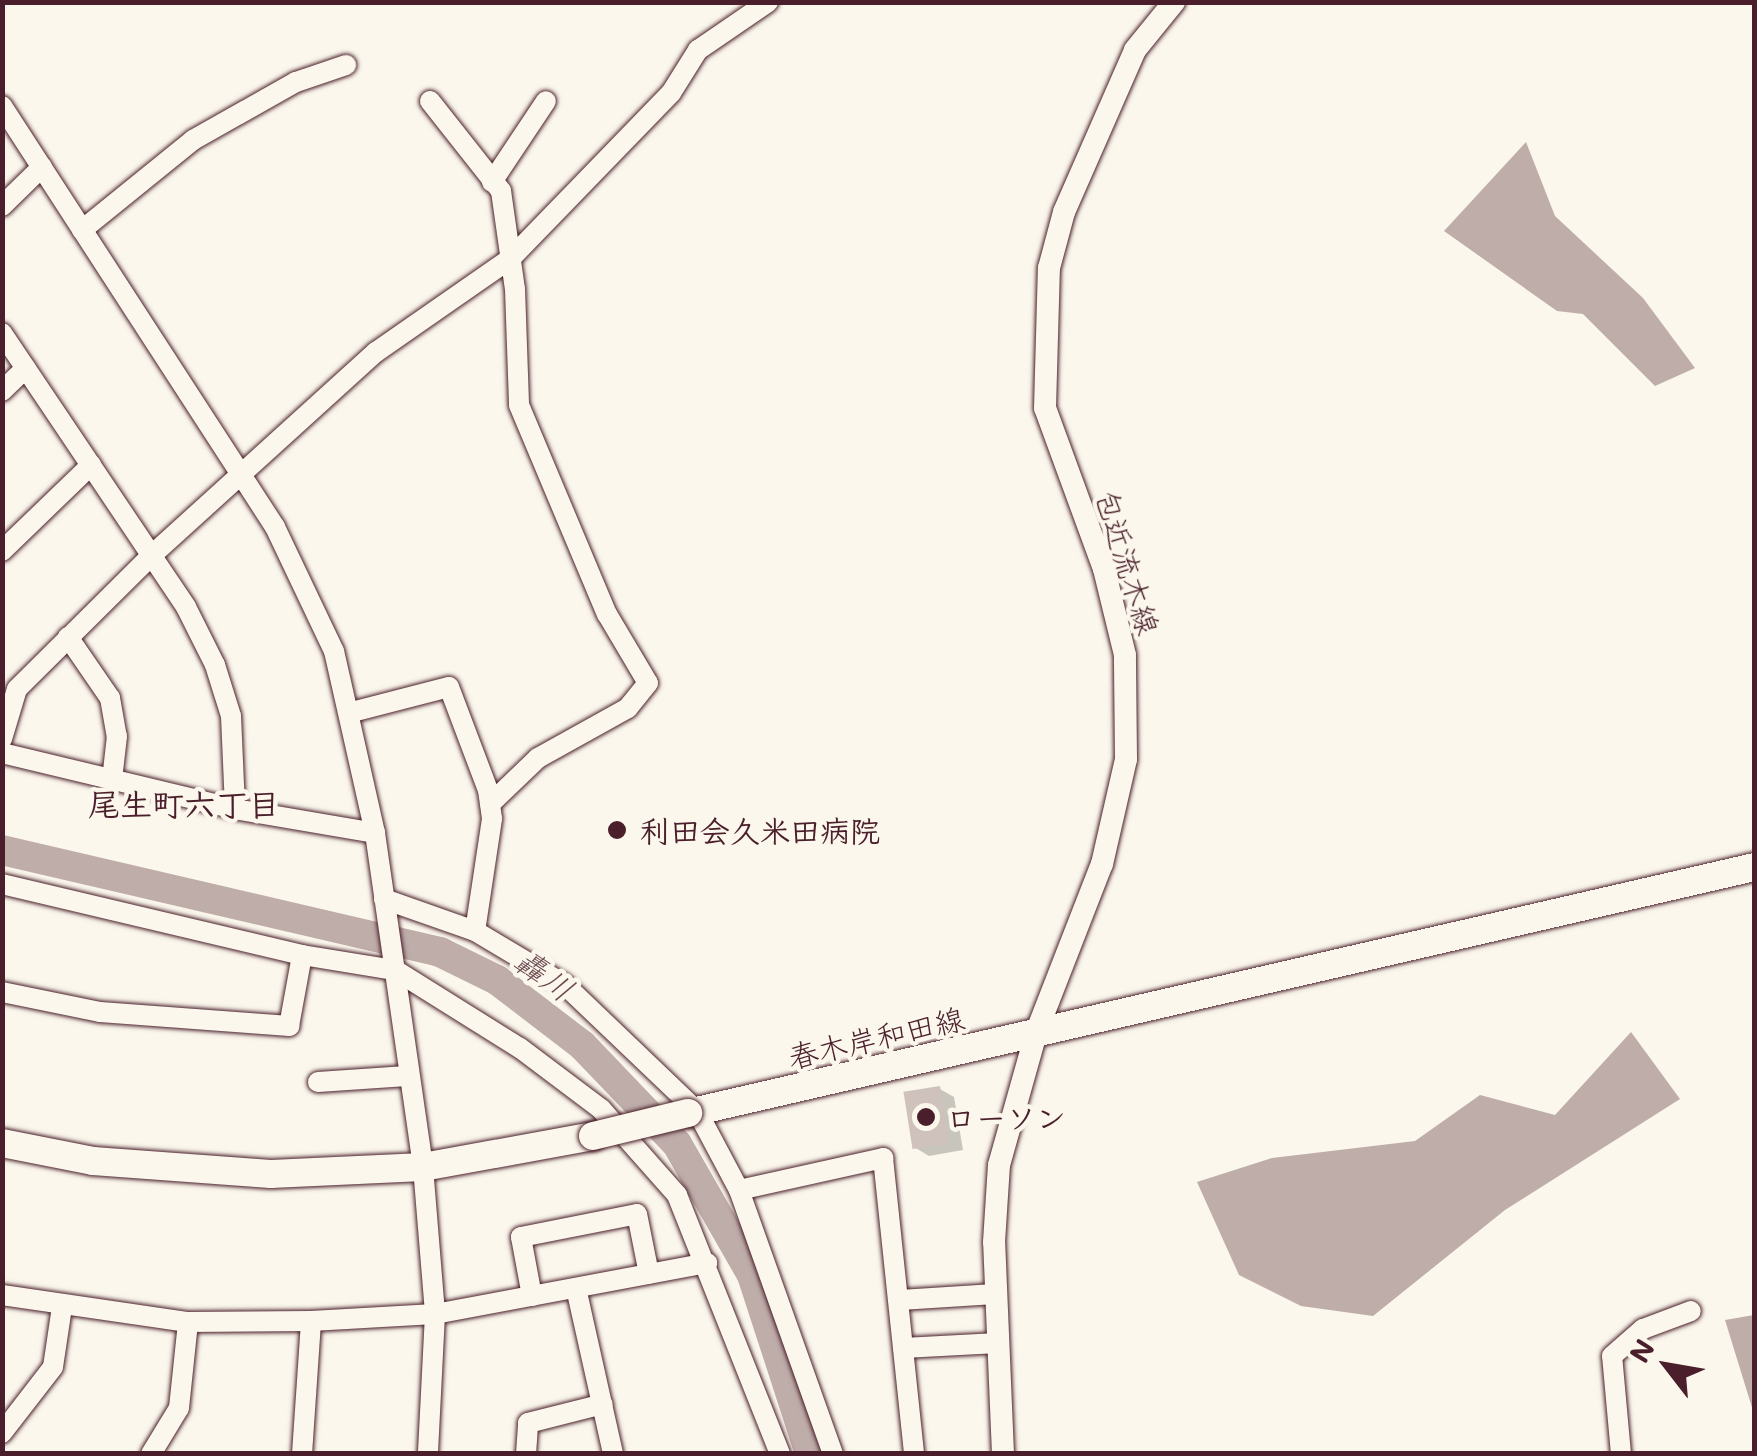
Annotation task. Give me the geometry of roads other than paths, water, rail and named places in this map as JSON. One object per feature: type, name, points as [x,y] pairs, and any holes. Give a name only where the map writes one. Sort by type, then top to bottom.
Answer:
[{"type":"main road","name":"春木岸和田線","points":[[2,1144],[92,1161],[271,1174],[423,1167],[593,1136],[1754,866]]},
{"type":"street","points":[[2,739],[17,689],[238,472],[376,352],[510,259],[672,93],[698,50],[768,2]]},
{"type":"street","name":"包近流木線","points":[[1003,1454],[995,1294],[999,1166],[1036,1033],[1102,864],[1126,759],[1125,655],[1104,569],[1045,408],[1049,268],[1064,212],[1135,50],[1174,2]]},
{"type":"street","points":[[82,230],[194,140],[296,82],[346,65]]},
{"type":"street","points":[[430,101],[500,192],[510,259],[520,405],[607,614],[648,683],[628,708],[538,758],[490,804]]},
{"type":"street","points":[[492,182],[546,102]]},
{"type":"street","points":[[2,106],[238,472],[309,591],[352,712],[375,832],[423,1167],[435,1314],[428,1454]]},
{"type":"street","points":[[510,116],[524,135]]},
{"type":"street","points":[[2,206],[42,167]]},
{"type":"street","points":[[2,333],[186,607],[232,716],[234,809]]},
{"type":"street","points":[[2,391],[26,368]]},
{"type":"street","points":[[2,552],[91,465]]},
{"type":"street","points":[[68,637],[110,698],[116,736],[112,780]]},
{"type":"street","points":[[352,712],[449,687],[490,804],[485,894],[475,931]]},
{"type":"street","points":[[2,753],[234,809],[375,832]]},
{"type":"street","points":[[2,884],[302,956],[394,966],[453,1002],[602,1109],[677,1194],[780,1454]]},
{"type":"street","points":[[384,899],[475,931],[564,984],[692,1112],[739,1190],[832,1454]]},
{"type":"street","points":[[2,992],[100,1012],[289,1026],[302,956]]},
{"type":"street","points":[[318,1082],[407,1076]]},
{"type":"street","points":[[739,1190],[884,1158],[914,1454]]},
{"type":"street","points":[[532,1296],[521,1237],[637,1214],[649,1274]]},
{"type":"street","points":[[2,1295],[62,1307],[188,1322],[311,1321],[435,1314],[707,1263]]},
{"type":"street","points":[[576,1288],[612,1454]]},
{"type":"street","points":[[900,1300],[995,1294]]},
{"type":"street","points":[[2,1433],[53,1367],[62,1307]]},
{"type":"street","points":[[1621,1454],[1612,1356],[1643,1330],[1691,1310]]},
{"type":"street","points":[[302,1454],[311,1321]]},
{"type":"street","points":[[151,1454],[179,1408],[188,1322]]},
{"type":"street","points":[[903,1348],[998,1344]]},
{"type":"street","points":[[526,1454],[528,1423],[603,1404]]},
{"type":"waterway","name":"轟川","points":[[2,850],[440,952],[497,980],[582,1045],[677,1144],[752,1275],[810,1454]]},
{"type":"place","name":"利田会久米田病院","points":[[617,830]]},
{"type":"place","name":"ローソン","points":[[926,1117]]},
{"type":"district","name":"尾生町六丁目","points":[[184,803]]}]
